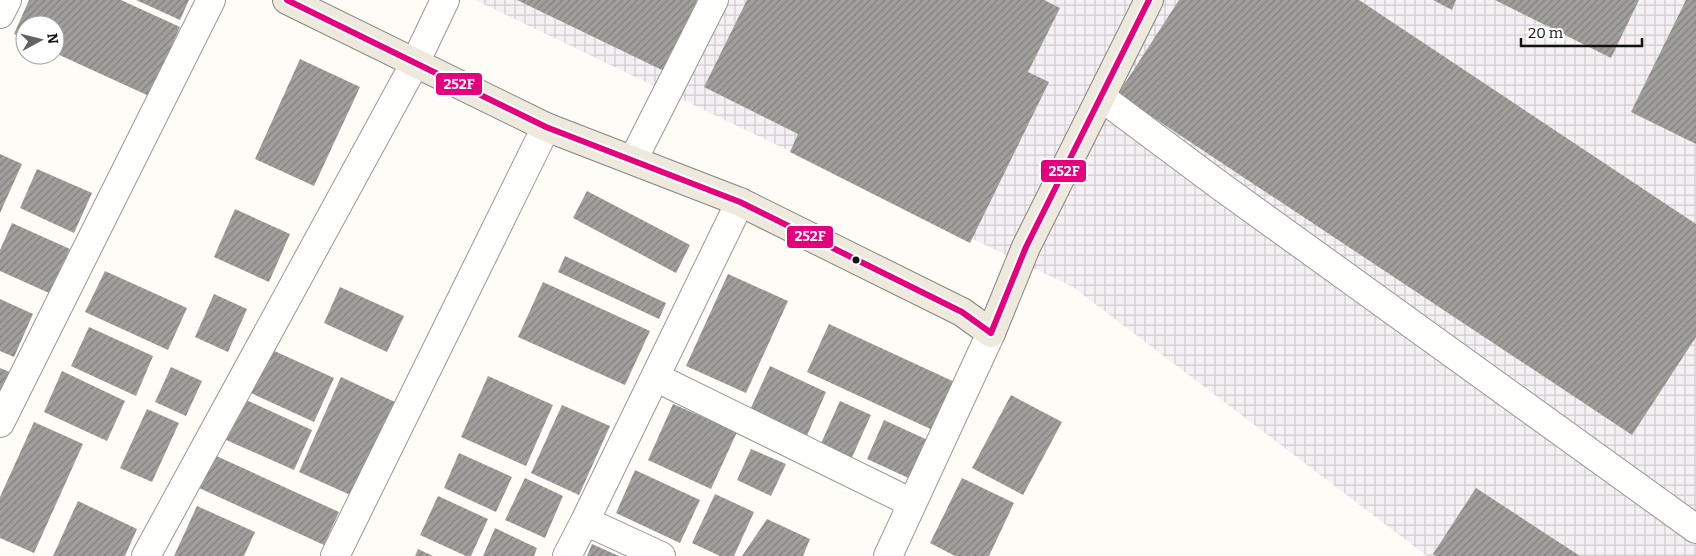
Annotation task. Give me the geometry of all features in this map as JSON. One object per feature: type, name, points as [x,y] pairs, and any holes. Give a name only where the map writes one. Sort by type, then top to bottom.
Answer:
[{"type":"main road","points":[[287,0],[546,127],[740,202],[962,312],[991,333],[1026,247],[1149,0]]},
{"type":"street","points":[[0,14],[7,0]]},
{"type":"street","points":[[0,423],[211,0]]},
{"type":"street","points":[[146,556],[415,63],[446,0]]},
{"type":"street","points":[[633,160],[714,0]]},
{"type":"street","points":[[1101,97],[1219,186],[1696,530]]},
{"type":"street","points":[[335,556],[546,127]]},
{"type":"street","points":[[567,556],[740,202]]},
{"type":"street","points":[[888,556],[991,333]]},
{"type":"street","points":[[655,377],[912,503]]},
{"type":"street","points":[[585,521],[661,556]]},
{"type":"shaded area","points":[[475,0],[1696,0],[1696,556],[1427,556],[1073,287]]},
{"type":"building","points":[[29,0],[121,0],[180,27],[149,96],[65,58],[65,15],[22,15]]},
{"type":"building","points":[[136,0],[189,0],[180,20]]},
{"type":"building","points":[[517,0],[697,0],[664,71]]},
{"type":"building","points":[[747,0],[1044,0],[1060,8],[1028,72],[1049,82],[970,243],[790,152],[798,134],[704,87]]},
{"type":"building","points":[[1179,0],[1359,0],[1696,224],[1696,337],[1632,435],[1118,94]]},
{"type":"building","points":[[1433,0],[1456,0],[1452,10]]},
{"type":"building","points":[[1495,0],[1639,0],[1611,58]]},
{"type":"building","points":[[1686,0],[1696,0],[1696,144],[1631,112]]},
{"type":"building","points":[[300,59],[360,87],[314,186],[255,159]]},
{"type":"building","points":[[0,154],[22,164],[0,213]]},
{"type":"building","points":[[37,169],[92,193],[74,233],[20,208]]},
{"type":"building","points":[[587,191],[690,245],[676,273],[573,218]]},
{"type":"building","points":[[235,209],[290,234],[269,282],[214,257]]},
{"type":"building","points":[[12,223],[70,249],[49,293],[0,271],[0,250]]},
{"type":"building","points":[[565,256],[666,303],[659,319],[558,272]]},
{"type":"building","points":[[105,271],[187,308],[168,350],[85,312]]},
{"type":"building","points":[[728,274],[788,301],[746,393],[686,366]]},
{"type":"building","points":[[543,282],[650,331],[625,385],[518,337]]},
{"type":"building","points":[[340,287],[404,316],[387,352],[324,323]]},
{"type":"building","points":[[214,294],[247,309],[228,352],[195,337]]},
{"type":"building","points":[[0,299],[33,314],[14,357],[0,351]]},
{"type":"building","points":[[829,324],[959,384],[937,432],[807,372]]},
{"type":"building","points":[[89,327],[153,356],[136,396],[71,366]]},
{"type":"building","points":[[270,349],[334,378],[314,422],[251,393]]},
{"type":"building","points":[[770,366],[826,392],[806,438],[749,412]]},
{"type":"building","points":[[171,367],[202,381],[186,416],[155,402]]},
{"type":"building","points":[[0,368],[12,373],[0,401]]},
{"type":"building","points":[[62,371],[125,401],[107,441],[44,412]]},
{"type":"building","points":[[488,376],[553,405],[526,466],[461,437]]},
{"type":"building","points":[[341,377],[397,403],[355,497],[299,472]]},
{"type":"building","points":[[1011,395],[1062,422],[1023,495],[972,468]]},
{"type":"building","points":[[242,398],[312,430],[294,470],[224,439]]},
{"type":"building","points":[[840,401],[871,415],[849,464],[818,450]]},
{"type":"building","points":[[673,404],[737,432],[711,489],[648,460]]},
{"type":"building","points":[[562,405],[610,426],[579,495],[531,473]]},
{"type":"building","points":[[147,409],[179,423],[152,482],[120,468]]},
{"type":"building","points":[[884,420],[932,442],[915,481],[867,459]]},
{"type":"building","points":[[34,422],[83,444],[34,553],[0,538],[0,497]]},
{"type":"building","points":[[751,449],[786,464],[771,496],[737,480]]},
{"type":"building","points":[[459,453],[512,477],[496,512],[444,488]]},
{"type":"building","points":[[212,454],[339,512],[324,545],[197,487]]},
{"type":"building","points":[[635,470],[700,500],[680,543],[616,513]]},
{"type":"building","points":[[525,478],[563,496],[545,538],[505,520]]},
{"type":"building","points":[[962,478],[1014,503],[989,556],[955,556],[930,543]]},
{"type":"building","points":[[1476,488],[1580,556],[1436,556],[1433,554]]},
{"type":"building","points":[[715,494],[754,512],[734,556],[720,556],[692,543]]},
{"type":"building","points":[[438,496],[488,519],[471,556],[466,556],[420,535]]},
{"type":"building","points":[[78,501],[137,529],[125,556],[53,556]]},
{"type":"building","points":[[197,506],[255,532],[244,556],[174,556]]},
{"type":"building","points":[[767,519],[810,539],[803,556],[742,556]]},
{"type":"building","points":[[495,528],[537,548],[534,556],[483,556]]},
{"type":"building","points":[[592,544],[619,556],[587,556]]},
{"type":"building","points":[[418,549],[433,556],[415,556]]},
{"type":"transit line","name":"252F","points":[[287,0],[546,127],[740,202],[962,312],[991,333],[1026,247],[1149,0]]}]
